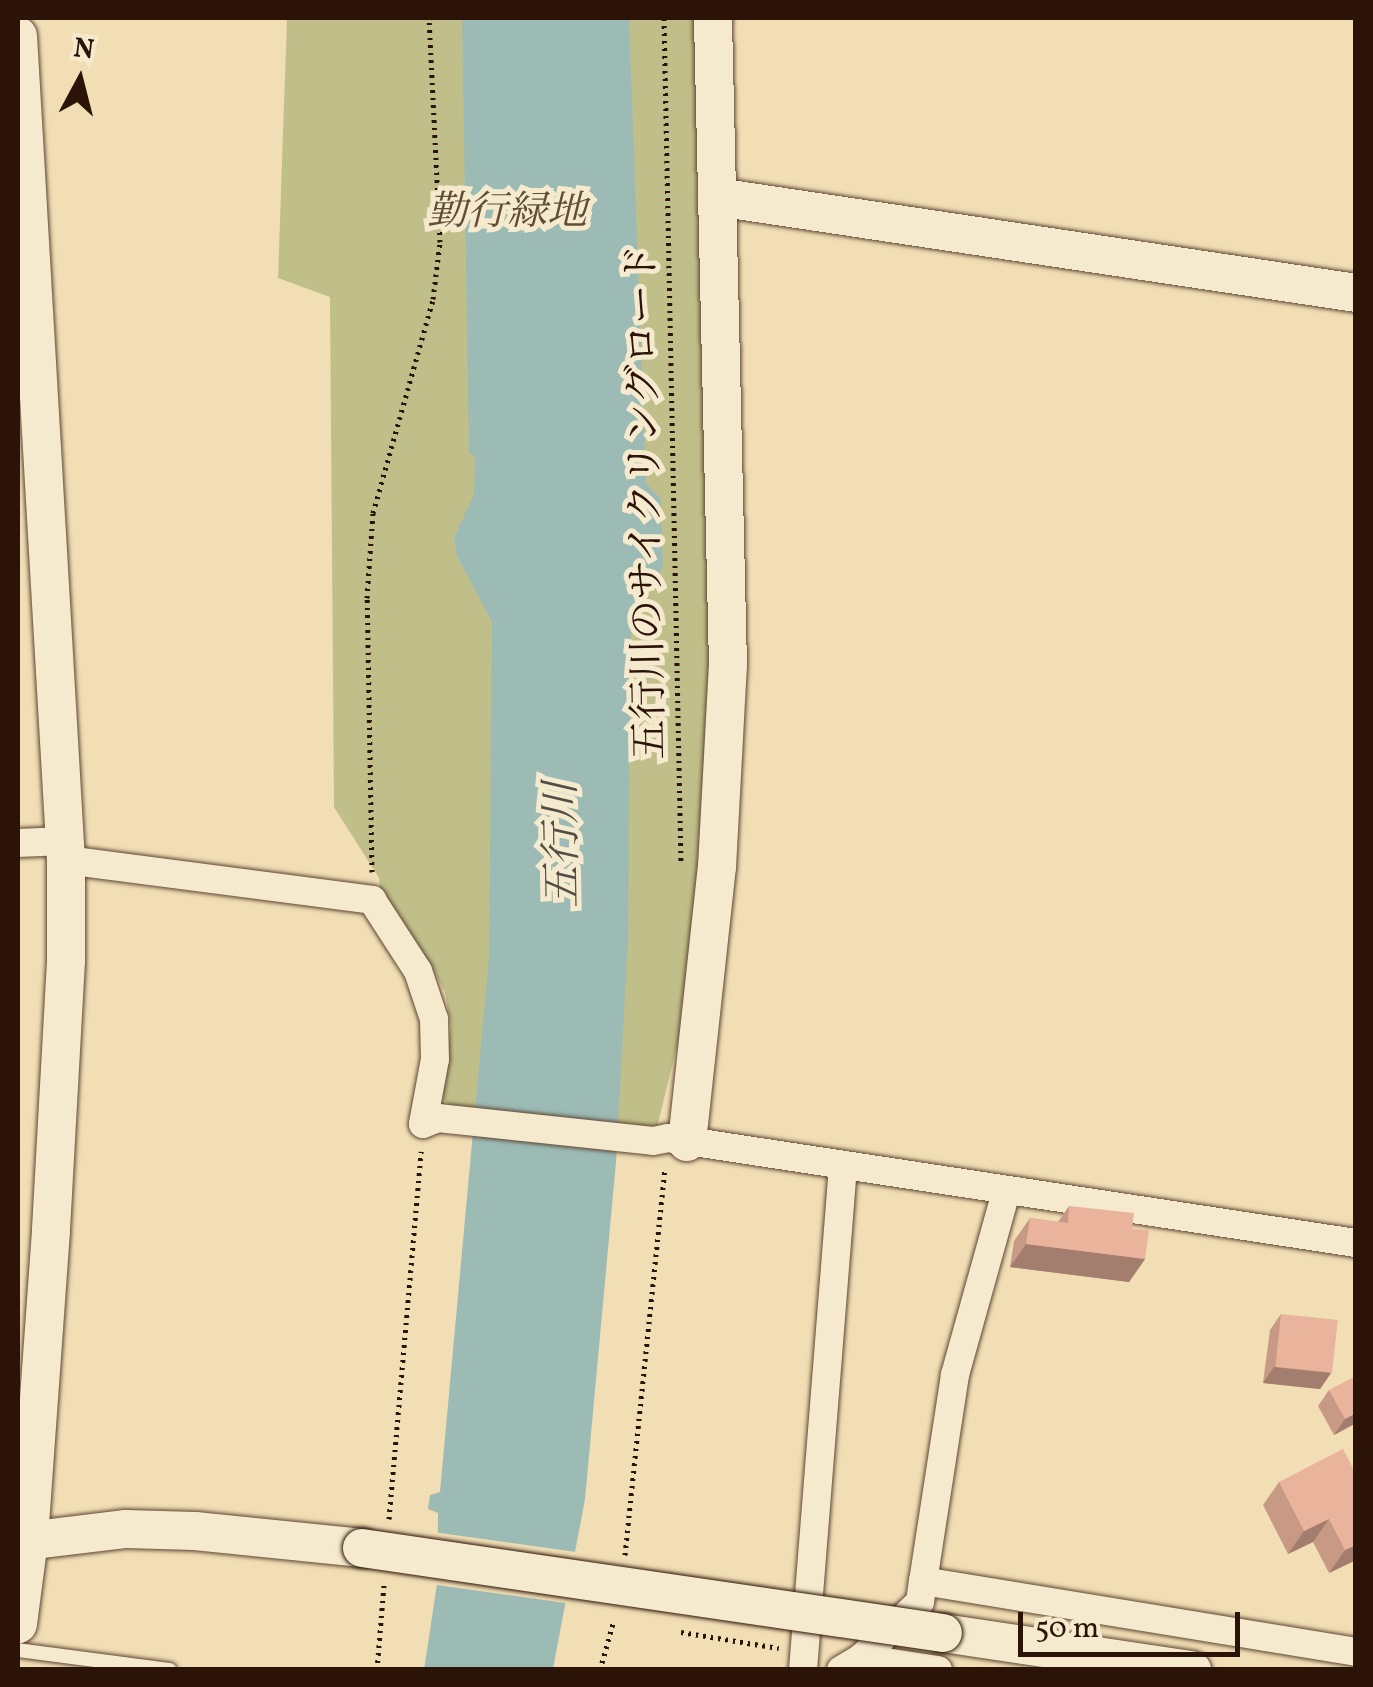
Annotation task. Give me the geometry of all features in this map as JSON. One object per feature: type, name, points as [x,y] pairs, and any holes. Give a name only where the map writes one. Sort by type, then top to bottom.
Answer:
[{"type":"street","points":[[669,1140],[716,867],[728,666],[713,18]]},
{"type":"street","points":[[18,36],[65,851],[60,1082],[18,1624]]},
{"type":"street","points":[[717,198],[1356,293]]},
{"type":"street","points":[[18,843],[372,900],[418,971],[434,1019],[431,1121],[669,1140],[1356,1243]]},
{"type":"street","points":[[804,1661],[843,1166]]},
{"type":"street","points":[[851,1664],[920,1602],[955,1375],[1006,1192]]},
{"type":"street","points":[[23,1541],[126,1529],[195,1531],[378,1552],[940,1651],[1192,1670]]},
{"type":"street","points":[[923,1582],[1356,1652]]},
{"type":"street","points":[[851,1664],[940,1651]]},
{"type":"lane","points":[[18,1650],[170,1670]]},
{"type":"path","points":[[372,900],[367,598],[373,514],[433,300],[440,242],[429,18]]},
{"type":"path","name":"五行川のサイクリングロード","points":[[664,18],[680,868]]},
{"type":"path","points":[[378,1670],[378,1552],[431,1121]]},
{"type":"path","points":[[624,1560],[669,1140]]},
{"type":"path","points":[[600,1670],[617,1605]]},
{"type":"path","points":[[614,1620],[633,1624]]},
{"type":"path","points":[[671,1630],[804,1661]]},
{"type":"green space","name":"勤行緑地","points":[[287,18],[697,18],[711,608],[708,750],[692,949],[680,1033],[657,1128],[454,1109],[442,1097],[451,1026],[445,992],[430,964],[382,901],[379,878],[334,807],[330,297],[278,278]]},
{"type":"water","name":"五行川","points":[[462,18],[629,18],[646,483],[661,499],[663,567],[631,620],[630,662],[654,666],[652,677],[630,676],[628,940],[616,1162],[585,1499],[553,1669],[424,1670],[437,1584],[438,1513],[428,1509],[430,1495],[440,1492],[489,957],[492,622],[457,556],[454,538],[474,494],[475,456],[469,453]]},
{"type":"pier","points":[[433,1532],[580,1553],[572,1604],[426,1583]]},
{"type":"building","points":[[1069,1206],[1134,1213],[1132,1229],[1149,1230],[1145,1259],[1026,1244],[1030,1218],[1068,1223]]},
{"type":"building","points":[[1281,1314],[1338,1320],[1332,1373],[1275,1367]]},
{"type":"building","points":[[1356,1376],[1356,1413],[1345,1419],[1329,1390]]},
{"type":"building","points":[[1343,1449],[1356,1474],[1356,1545],[1345,1550],[1329,1519],[1304,1531],[1279,1482]]}]
